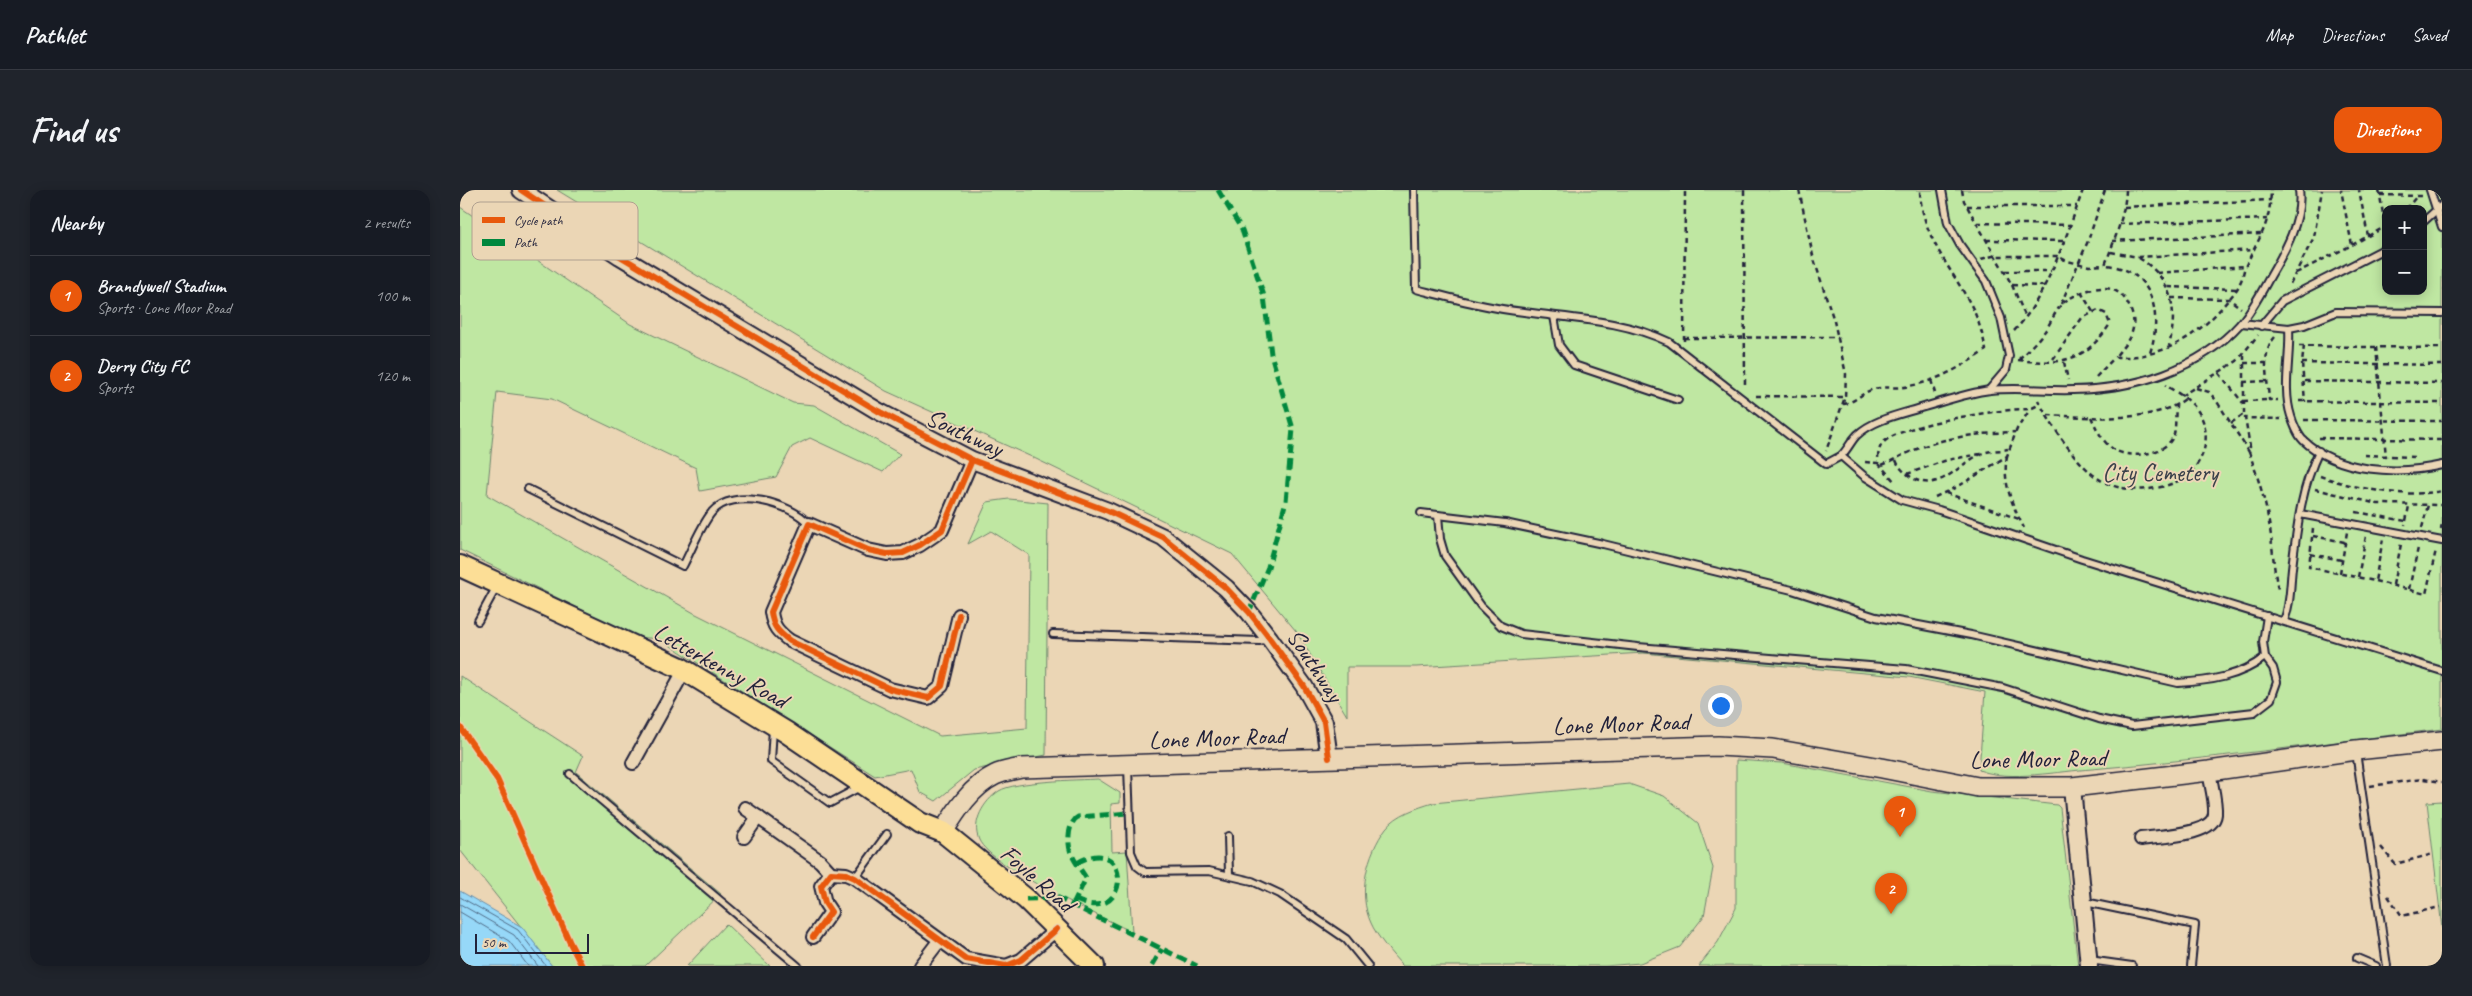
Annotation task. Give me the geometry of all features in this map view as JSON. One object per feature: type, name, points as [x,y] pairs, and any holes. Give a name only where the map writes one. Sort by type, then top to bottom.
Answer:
[{"type":"main road","name":"Letterkenny Road","points":[[460,566],[684,671],[774,725],[920,823],[943,832]]},
{"type":"main road","name":"Lone Moor Road","points":[[943,832],[972,792],[996,774],[1021,768],[1718,746],[1773,749],[1978,787],[2072,787],[2209,771],[2356,750],[2442,741]]},
{"type":"main road","name":"Foyle Road","points":[[943,832],[1026,899],[1094,966]]},
{"type":"street","name":"Southway","points":[[521,190],[538,202]]},
{"type":"street","name":"Southway","points":[[628,260],[756,339],[878,411],[972,460],[1108,511],[1163,537],[1226,588],[1249,612],[1270,639],[1304,686],[1324,722],[1329,758]]},
{"type":"street","points":[[959,614],[942,686],[928,698],[890,689],[790,641],[777,632],[773,625],[771,612],[809,524],[868,550],[887,554],[903,553],[920,545],[942,530],[972,460]]},
{"type":"street","points":[[633,763],[684,671]]},
{"type":"street","points":[[2141,839],[2200,830],[2211,824],[2215,815],[2209,771]]},
{"type":"street","points":[[2072,787],[2088,963]]},
{"type":"street","points":[[746,808],[820,861],[830,873],[846,874],[855,878],[966,959],[1006,966],[1021,960],[1057,929]]},
{"type":"street","points":[[744,838],[758,818]]},
{"type":"street","points":[[813,937],[831,912],[825,902],[821,886],[830,873]]},
{"type":"street","points":[[920,966],[939,940]]},
{"type":"lane","points":[[1414,190],[1416,289],[1486,307],[1604,321],[1645,330],[1669,342],[1744,398],[1826,464],[1842,456],[1857,435],[1869,426],[1893,416],[1989,390],[2032,388],[2108,389],[2155,379],[2195,359],[2229,335],[2241,323],[2257,300],[2291,236],[2299,208],[2299,190]]},
{"type":"lane","points":[[1942,190],[1948,223],[1986,281],[1997,307],[2005,337],[2009,356],[2006,370],[1989,390]]},
{"type":"lane","points":[[2431,193],[2442,227]]},
{"type":"lane","points":[[2427,219],[2442,205]]},
{"type":"lane","points":[[2263,327],[2282,301],[2382,250]]},
{"type":"lane","points":[[2241,323],[2263,327],[2289,328],[2304,325],[2336,312],[2442,313]]},
{"type":"lane","points":[[1554,316],[1559,345],[1574,365],[1678,400]]},
{"type":"lane","points":[[2289,328],[2290,346],[2287,388],[2293,419],[2301,439],[2319,451],[2347,463],[2372,469],[2402,471],[2442,465]]},
{"type":"lane","points":[[2284,621],[2292,591],[2292,570],[2305,484],[2319,451]]},
{"type":"lane","points":[[1842,456],[1864,476],[1902,500],[2082,559],[2442,671]]},
{"type":"lane","points":[[528,489],[683,566],[712,512],[726,501],[772,502],[801,515],[809,524]]},
{"type":"lane","points":[[1421,513],[1505,523],[1603,544],[1792,590],[1876,616],[1972,635],[2178,683],[2212,681],[2240,671],[2265,657]]},
{"type":"lane","points":[[2300,514],[2440,541]]},
{"type":"lane","points":[[1438,515],[1440,540],[1445,556],[1481,606],[1501,626],[1520,634],[1638,647],[1906,669],[2002,688],[2099,719],[2132,726],[2254,712],[2271,699],[2276,682],[2273,668],[2265,657],[2263,642],[2267,616]]},
{"type":"lane","points":[[478,621],[498,585]]},
{"type":"lane","points":[[1053,634],[1258,642],[1270,639]]},
{"type":"lane","points":[[774,725],[772,761],[830,803],[864,785]]},
{"type":"lane","points":[[2356,750],[2387,966]]},
{"type":"lane","points":[[1128,764],[1130,852],[1137,866],[1149,872],[1210,871],[1252,881],[1280,894],[1346,940],[1368,966]]},
{"type":"lane","points":[[570,774],[798,966]]},
{"type":"lane","points":[[855,878],[887,834]]},
{"type":"lane","points":[[1228,836],[1229,874]]},
{"type":"lane","points":[[2082,902],[2195,925],[2191,966]]},
{"type":"lane","points":[[2357,958],[2376,966]]},
{"type":"lane","points":[[2088,963],[2132,966]]},
{"type":"path","points":[[1683,353],[1685,190]]},
{"type":"path","points":[[1744,190],[1744,398],[1845,397]]},
{"type":"path","points":[[1799,190],[1813,256],[1838,337],[1846,374],[1845,397],[1826,447],[1826,464]]},
{"type":"path","points":[[1843,404],[1852,403],[1872,389],[1907,387],[1931,380],[1962,367],[1986,350],[1974,311],[1933,242],[1925,224],[1920,206],[1920,190]]},
{"type":"path","points":[[1962,190],[1976,224],[2012,285],[2027,318]]},
{"type":"path","points":[[2005,337],[2027,318],[2044,286],[2064,241],[2083,190]]},
{"type":"path","points":[[2015,362],[2044,332],[2060,305],[2097,217],[2105,190]]},
{"type":"path","points":[[2105,265],[2124,207],[2126,190]]},
{"type":"path","points":[[2115,357],[2131,358],[2169,347],[2198,332],[2229,299],[2240,283],[2245,266],[2269,218],[2271,190]]},
{"type":"path","points":[[2282,301],[2314,237],[2322,190]]},
{"type":"path","points":[[2341,190],[2352,245]]},
{"type":"path","points":[[2359,190],[2368,236]]},
{"type":"path","points":[[2379,190],[2382,207]]},
{"type":"path","points":[[2380,195],[2418,196],[2431,193]]},
{"type":"path","points":[[2410,205],[2418,196]]},
{"type":"path","points":[[2124,207],[2271,200]]},
{"type":"path","points":[[1967,206],[2077,206]]},
{"type":"path","points":[[2119,224],[2269,218]]},
{"type":"path","points":[[1976,224],[2070,225]]},
{"type":"path","points":[[2295,274],[2382,228]]},
{"type":"path","points":[[2112,241],[2262,234]]},
{"type":"path","points":[[1986,240],[2064,241]]},
{"type":"path","points":[[2110,251],[2138,257],[2253,250]]},
{"type":"path","points":[[1996,257],[2057,256],[2078,264],[2122,268],[2148,290],[2156,315],[2156,328],[2150,353]]},
{"type":"path","points":[[2138,257],[2157,273],[2167,287],[2171,298],[2174,321],[2169,347]]},
{"type":"path","points":[[2157,273],[2245,266]]},
{"type":"path","points":[[2004,271],[2051,271]]},
{"type":"path","points":[[2012,285],[2044,286]]},
{"type":"path","points":[[2060,305],[2081,292],[2109,287],[2120,292],[2134,316],[2132,330],[2126,344],[2084,390]]},
{"type":"path","points":[[2167,287],[2236,289]]},
{"type":"path","points":[[2081,292],[2093,312]]},
{"type":"path","points":[[2171,298],[2229,299]]},
{"type":"path","points":[[2018,360],[2051,362],[2064,362],[2086,351],[2110,324],[2106,314],[2098,310],[2082,318],[2051,362]]},
{"type":"path","points":[[2180,396],[2219,374],[2244,356],[2263,327]]},
{"type":"path","points":[[2269,400],[2266,363],[2268,347],[2274,338],[2289,328]]},
{"type":"path","points":[[1684,338],[1838,337]]},
{"type":"path","points":[[2290,346],[2442,348]]},
{"type":"path","points":[[2304,346],[2302,363],[2305,402]]},
{"type":"path","points":[[2376,347],[2386,457]]},
{"type":"path","points":[[2244,356],[2243,402],[2250,447],[2249,452]]},
{"type":"path","points":[[2064,362],[2071,390]]},
{"type":"path","points":[[2244,363],[2266,363]]},
{"type":"path","points":[[2302,363],[2442,365]]},
{"type":"path","points":[[2219,374],[2243,402]]},
{"type":"path","points":[[2032,388],[2040,404],[2080,463],[2102,481],[2128,490],[2156,488],[2180,480],[2199,461],[2207,440],[2205,423],[2193,404],[2155,379]]},
{"type":"path","points":[[2243,382],[2268,381]]},
{"type":"path","points":[[2304,382],[2442,383]]},
{"type":"path","points":[[2196,388],[2209,392],[2249,452],[2265,501],[2278,589],[2292,591]]},
{"type":"path","points":[[2048,415],[2129,416],[2176,406],[2185,399]]},
{"type":"path","points":[[2243,402],[2269,400],[2442,403]]},
{"type":"path","points":[[2022,538],[2024,528],[2008,491],[2005,468],[2008,449],[2016,432],[2029,411],[2040,404]]},
{"type":"path","points":[[2091,417],[2100,434],[2113,449],[2129,454],[2149,453],[2168,445],[2174,434],[2176,406]]},
{"type":"path","points":[[1878,462],[1882,444],[1898,434],[1927,424],[2012,410],[2029,411]]},
{"type":"path","points":[[2231,423],[2244,414]]},
{"type":"path","points":[[2245,418],[2442,422]]},
{"type":"path","points":[[1882,465],[1910,452],[1940,442],[1982,434],[2016,432]]},
{"type":"path","points":[[2328,444],[2318,438],[2442,440]]},
{"type":"path","points":[[1907,474],[1947,460],[2008,449]]},
{"type":"path","points":[[1848,450],[1860,461],[1878,462],[1882,465],[1888,476],[1902,487]]},
{"type":"path","points":[[1896,460],[1907,474],[1922,483],[1936,482],[1982,453]]},
{"type":"path","points":[[2360,455],[2417,457]]},
{"type":"path","points":[[1930,500],[1946,493],[2007,456]]},
{"type":"path","points":[[2310,472],[2330,480],[2375,490],[2414,494],[2442,491]]},
{"type":"path","points":[[2305,484],[2326,493],[2378,504],[2409,506],[2442,505]]},
{"type":"path","points":[[1946,493],[2019,519]]},
{"type":"path","points":[[2409,590],[2428,505]]},
{"type":"path","points":[[2406,521],[2409,506]]},
{"type":"path","points":[[2315,517],[2309,567],[2426,594],[2440,541]]},
{"type":"path","points":[[2340,573],[2349,523]]},
{"type":"path","points":[[2358,577],[2368,527]]},
{"type":"path","points":[[2375,581],[2384,530]]},
{"type":"path","points":[[2312,536],[2346,542]]},
{"type":"path","points":[[2310,554],[2342,560]]},
{"type":"path","points":[[2361,787],[2423,779],[2442,782]]},
{"type":"path","points":[[2369,839],[2380,846],[2395,864],[2433,854]]},
{"type":"path","points":[[2376,889],[2384,893],[2402,916],[2440,907]]},
{"type":"green space","name":"City Cemetery","points":[[557,190],[2442,190],[2442,729],[2180,760],[2035,775],[2005,775],[1979,770],[1985,692],[1909,677],[1643,653],[1416,667],[1347,667],[1347,716],[1296,631],[1232,554],[1034,458],[886,391],[638,239],[638,202],[577,202]]},
{"type":"green space","points":[[460,207],[472,215],[472,260],[537,260],[630,324],[793,403],[814,405],[900,454],[883,472],[810,438],[792,447],[776,477],[700,491],[696,468],[552,399],[497,392],[487,495],[694,613],[940,736],[1027,728],[1029,555],[991,531],[968,544],[987,502],[1009,499],[1048,503],[1046,755],[974,770],[936,801],[920,792],[911,769],[875,776],[660,639],[637,637],[460,550]]},
{"type":"green space","points":[[460,676],[583,756],[576,772],[721,894],[645,966],[552,966],[460,850]]},
{"type":"green space","points":[[1736,760],[1782,763],[1932,791],[2057,805],[2060,808],[2078,966],[1699,966],[1718,942],[1736,908]]},
{"type":"green space","points":[[1098,779],[1120,793],[1120,803],[1111,804],[1112,852],[1127,851],[1132,932],[1073,903],[1004,864],[988,851],[979,840],[977,833],[980,813],[988,800],[999,791],[1032,783]]},
{"type":"green space","points":[[1629,784],[1664,796],[1698,823],[1713,868],[1704,916],[1680,947],[1640,963],[1605,966],[1403,966],[1373,928],[1365,899],[1366,874],[1379,838],[1386,828],[1401,815],[1433,803]]},
{"type":"green space","points":[[2442,801],[2442,928],[2427,802]]},
{"type":"green space","points":[[726,924],[770,966],[687,966]]},
{"type":"water","points":[[460,891],[522,927],[552,966],[460,966]]},
{"type":"marked path","points":[[1218,190],[1242,230],[1264,296],[1271,354],[1293,429],[1286,501],[1268,567],[1249,612]]},
{"type":"marked path","points":[[1073,905],[1086,878],[1071,853],[1069,833],[1072,823],[1078,817],[1129,813]]},
{"type":"marked path","points":[[1076,900],[1095,905],[1108,901],[1116,891],[1119,879],[1116,867],[1108,859],[1095,856],[1077,863]]},
{"type":"marked path","points":[[1026,899],[1058,898],[1197,966]]},
{"type":"marked path","points":[[1152,966],[1162,949]]},
{"type":"cycle path","points":[[521,190],[539,202]]},
{"type":"cycle path","points":[[627,260],[878,411],[972,460],[1108,511],[1163,537],[1226,588],[1249,612],[1270,639],[1304,686],[1324,722],[1329,758]]},
{"type":"cycle path","points":[[959,615],[942,686],[928,698],[890,689],[790,641],[777,629],[771,612],[809,524],[868,550],[887,554],[903,553],[920,545],[942,530],[972,460]]},
{"type":"cycle path","points":[[460,727],[497,779],[582,966]]},
{"type":"cycle path","points":[[813,937],[831,912],[825,903],[821,886],[831,873],[846,874],[855,878],[966,959],[1006,966],[1021,960],[1057,929]]},
{"type":"place","name":"Brandywell Stadium","points":[[1900,837]]},
{"type":"place","name":"Derry City FC","points":[[1891,914]]}]
